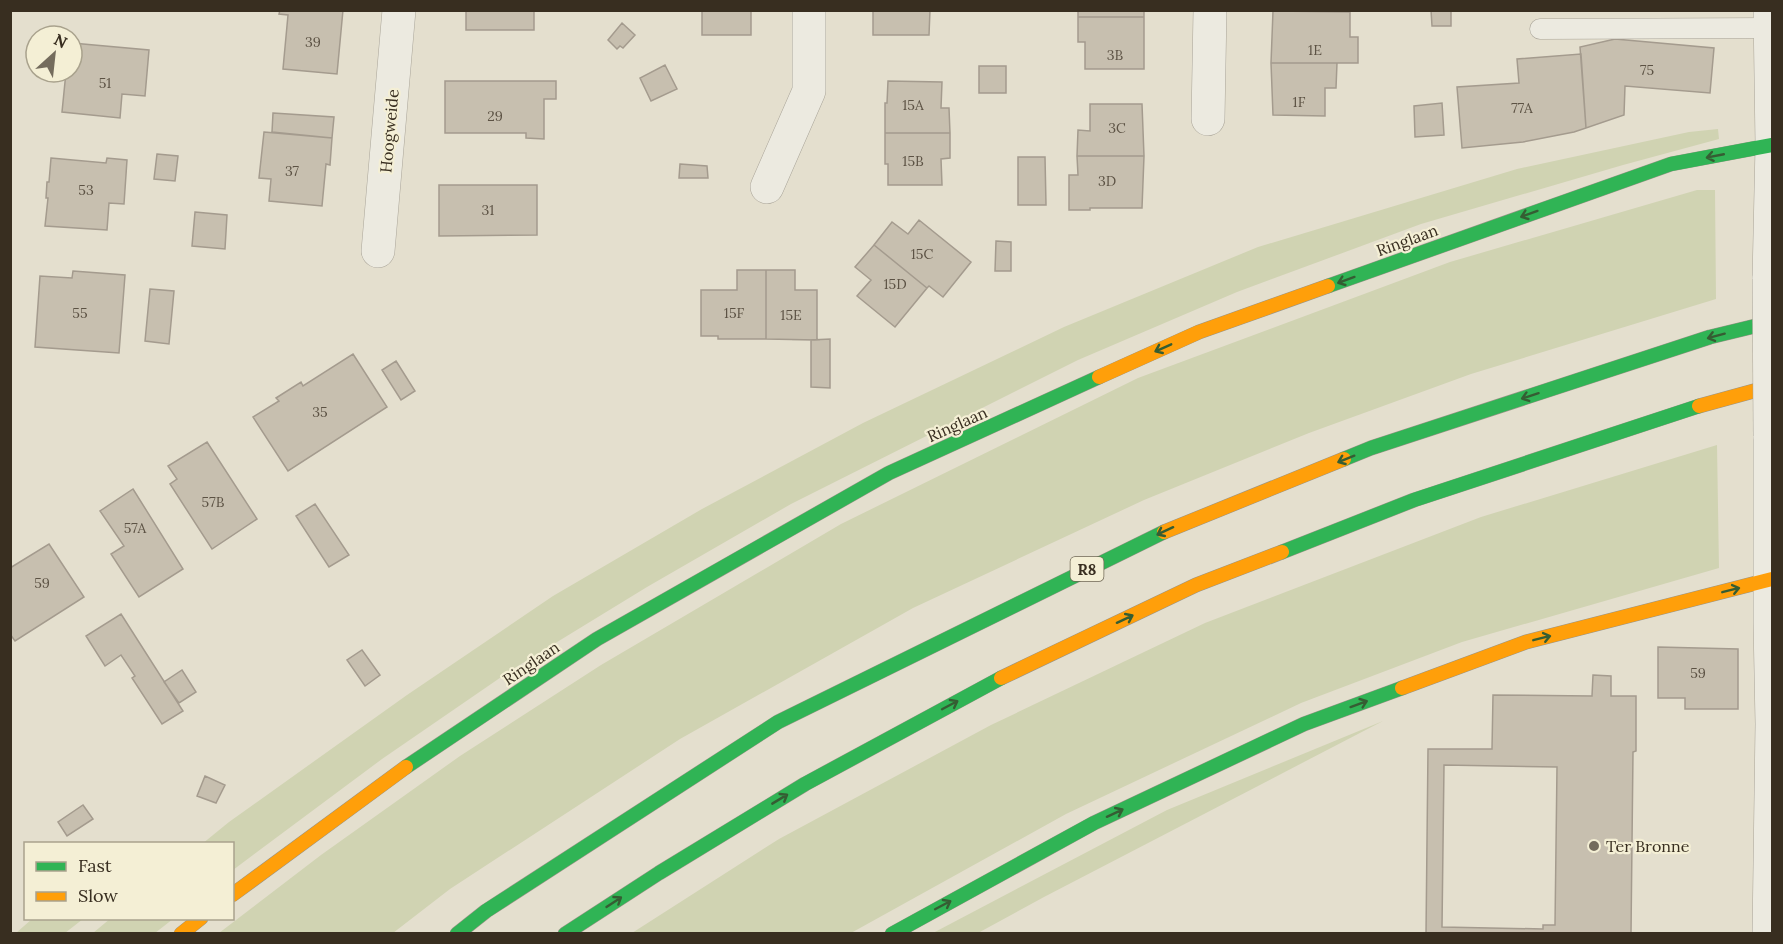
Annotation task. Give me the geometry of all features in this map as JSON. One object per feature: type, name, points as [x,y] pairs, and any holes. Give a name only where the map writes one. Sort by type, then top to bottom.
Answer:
[{"type":"main road","name":"Ringlaan","points":[[234,894],[384,782],[597,639],[889,473],[1199,332],[1671,164],[1772,145]]},
{"type":"main road","name":"R8","points":[[457,933],[777,722],[1167,530],[1371,448],[1710,337],[1773,322]]},
{"type":"main road","points":[[565,933],[805,783],[998,680],[1196,585],[1414,500],[1713,401],[1773,386]]},
{"type":"main road","points":[[892,933],[1094,824],[1304,724],[1526,642],[1772,579]]},
{"type":"main road","points":[[181,933],[198,920]]},
{"type":"street","name":"Hoogweide","points":[[378,251],[399,10]]},
{"type":"street","points":[[767,187],[809,91],[809,10]]},
{"type":"street","points":[[1208,119],[1210,10]]},
{"type":"street","points":[[1769,933],[1772,724],[1770,19]]},
{"type":"lane","points":[[1540,29],[1770,19]]},
{"type":"green space","points":[[1718,129],[1719,139],[1421,224],[1237,292],[1078,360],[791,504],[647,587],[513,669],[382,759],[234,869],[234,842],[204,842],[407,695],[553,596],[702,509],[863,423],[1064,327],[1258,247],[1517,169],[1689,132]]},
{"type":"green space","points":[[1697,190],[1715,190],[1716,299],[1471,374],[1309,433],[1144,500],[913,608],[680,739],[450,889],[393,933],[219,933],[321,855],[460,756],[601,665],[841,524],[1138,378],[1450,262]]},
{"type":"green space","points":[[1717,445],[1719,568],[1462,642],[1301,703],[1066,814],[851,933],[632,933],[779,839],[991,725],[1205,623],[1481,517]]},
{"type":"green space","points":[[1383,721],[978,933],[933,933],[1167,810]]},
{"type":"green space","points":[[31,920],[82,920],[65,933],[16,933]]},
{"type":"green space","points":[[109,920],[172,920],[155,933],[93,933]]},
{"type":"building","points":[[280,10],[343,10],[337,74],[283,69],[288,15],[279,14]]},
{"type":"building","points":[[466,10],[534,10],[534,30],[466,30]]},
{"type":"building","points":[[702,10],[751,10],[751,35],[702,35]]},
{"type":"building","points":[[873,10],[930,10],[929,35],[873,35]]},
{"type":"building","points":[[1078,10],[1144,10],[1144,17],[1078,17]]},
{"type":"building","points":[[1431,10],[1451,10],[1451,26],[1432,26]]},
{"type":"building","points":[[1273,11],[1350,12],[1350,37],[1358,37],[1358,63],[1271,63]]},
{"type":"building","points":[[1078,17],[1144,17],[1144,69],[1085,69],[1085,42],[1078,42]]},
{"type":"building","points":[[622,23],[635,35],[623,48],[620,46],[617,49],[608,40]]},
{"type":"building","points":[[1615,39],[1714,48],[1710,93],[1625,86],[1624,115],[1586,128],[1580,47]]},
{"type":"building","points":[[84,44],[149,50],[145,96],[122,94],[120,118],[62,112],[65,84],[84,84]]},
{"type":"building","points":[[1581,54],[1586,128],[1523,142],[1462,148],[1457,87],[1519,83],[1517,59]]},
{"type":"building","points":[[1271,63],[1337,63],[1336,88],[1325,88],[1325,116],[1273,115]]},
{"type":"building","points":[[665,65],[677,89],[651,101],[640,78]]},
{"type":"building","points":[[979,66],[1006,66],[1006,93],[979,93]]},
{"type":"building","points":[[445,81],[556,81],[556,99],[544,99],[544,139],[526,138],[526,133],[445,133]]},
{"type":"building","points":[[888,81],[942,82],[941,108],[949,108],[950,133],[885,133]]},
{"type":"building","points":[[1442,103],[1444,135],[1415,137],[1414,106]]},
{"type":"building","points":[[1090,104],[1142,104],[1144,156],[1077,156],[1078,130],[1090,131]]},
{"type":"building","points":[[273,113],[334,117],[332,138],[272,132]]},
{"type":"building","points":[[264,132],[332,138],[330,165],[326,164],[322,206],[269,201],[271,179],[259,178]]},
{"type":"building","points":[[885,133],[950,133],[950,158],[941,159],[942,185],[888,185]]},
{"type":"building","points":[[157,154],[178,156],[175,181],[154,179]]},
{"type":"building","points":[[1077,156],[1144,156],[1142,208],[1069,210],[1069,175],[1078,175]]},
{"type":"building","points":[[1018,157],[1045,157],[1046,205],[1018,205]]},
{"type":"building","points":[[51,158],[106,163],[107,158],[127,160],[124,204],[109,203],[107,230],[45,226],[47,182],[49,182]]},
{"type":"building","points":[[680,164],[707,166],[708,178],[679,178]]},
{"type":"building","points":[[439,185],[537,185],[537,235],[439,236]]},
{"type":"building","points":[[195,212],[227,215],[225,249],[192,246]]},
{"type":"building","points":[[919,220],[971,262],[943,297],[929,286],[927,288],[874,245],[892,222],[908,234]]},
{"type":"building","points":[[996,241],[1011,242],[1011,271],[995,271]]},
{"type":"building","points":[[874,245],[927,288],[895,327],[857,296],[871,280],[855,267]]},
{"type":"building","points":[[737,270],[766,270],[766,339],[718,339],[718,336],[701,336],[701,290],[737,290]]},
{"type":"building","points":[[766,270],[795,270],[795,290],[817,290],[817,340],[766,339]]},
{"type":"building","points":[[73,271],[125,275],[119,353],[35,347],[40,276],[72,278]]},
{"type":"building","points":[[150,289],[174,291],[169,344],[145,341]]},
{"type":"building","points":[[830,339],[830,388],[811,387],[811,340]]},
{"type":"building","points":[[353,354],[387,407],[288,471],[253,417],[279,401],[276,398],[301,382],[303,386]]},
{"type":"building","points":[[396,361],[415,391],[401,400],[382,370]]},
{"type":"building","points":[[207,442],[257,519],[212,549],[170,484],[177,479],[168,466]]},
{"type":"building","points":[[133,489],[183,569],[139,597],[111,554],[124,546],[100,511]]},
{"type":"building","points":[[315,504],[349,555],[329,567],[296,516]]},
{"type":"building","points":[[49,544],[84,597],[15,641],[10,634],[10,568]]},
{"type":"building","points":[[121,614],[183,711],[162,724],[132,678],[135,676],[121,655],[105,666],[86,636]]},
{"type":"building","points":[[1658,647],[1738,649],[1738,709],[1685,709],[1685,698],[1658,698]]},
{"type":"building","points":[[362,650],[380,675],[365,686],[347,660]]},
{"type":"building","points":[[182,670],[196,692],[179,703],[164,682]]},
{"type":"building","name":"Ter Bronne","points":[[1593,675],[1611,676],[1611,696],[1636,696],[1636,751],[1633,752],[1631,934],[1426,934],[1428,749],[1492,749],[1493,695],[1592,696]],"holes":[[[1444,765],[1557,767],[1555,925],[1543,925],[1543,929],[1442,927]]]},
{"type":"building","points":[[205,776],[225,785],[216,803],[197,796]]},
{"type":"building","points":[[83,805],[93,819],[67,836],[58,822]]},
{"type":"traffic: fast","points":[[1328,286],[1671,164],[1772,145]]},
{"type":"traffic: fast","points":[[1344,459],[1371,448],[1710,337],[1772,322]]},
{"type":"traffic: fast","points":[[406,767],[597,639],[889,473],[1099,377]]},
{"type":"traffic: fast","points":[[1282,552],[1414,500],[1699,406]]},
{"type":"traffic: fast","points":[[457,934],[486,911],[778,722],[1164,532]]},
{"type":"traffic: fast","points":[[565,934],[659,873],[805,784],[1001,678]]},
{"type":"traffic: fast","points":[[892,934],[1094,823],[1304,724],[1402,688]]},
{"type":"traffic: slow","points":[[1099,377],[1199,332],[1328,286]]},
{"type":"traffic: slow","points":[[1699,406],[1772,386]]},
{"type":"traffic: slow","points":[[1164,532],[1344,459]]},
{"type":"traffic: slow","points":[[1001,678],[1196,585],[1282,552]]},
{"type":"traffic: slow","points":[[1402,688],[1526,642],[1772,579]]},
{"type":"traffic: slow","points":[[234,894],[406,767]]},
{"type":"traffic: slow","points":[[181,934],[198,920]]},
{"type":"place","name":"Ter Bronne","points":[[1594,846]]}]
